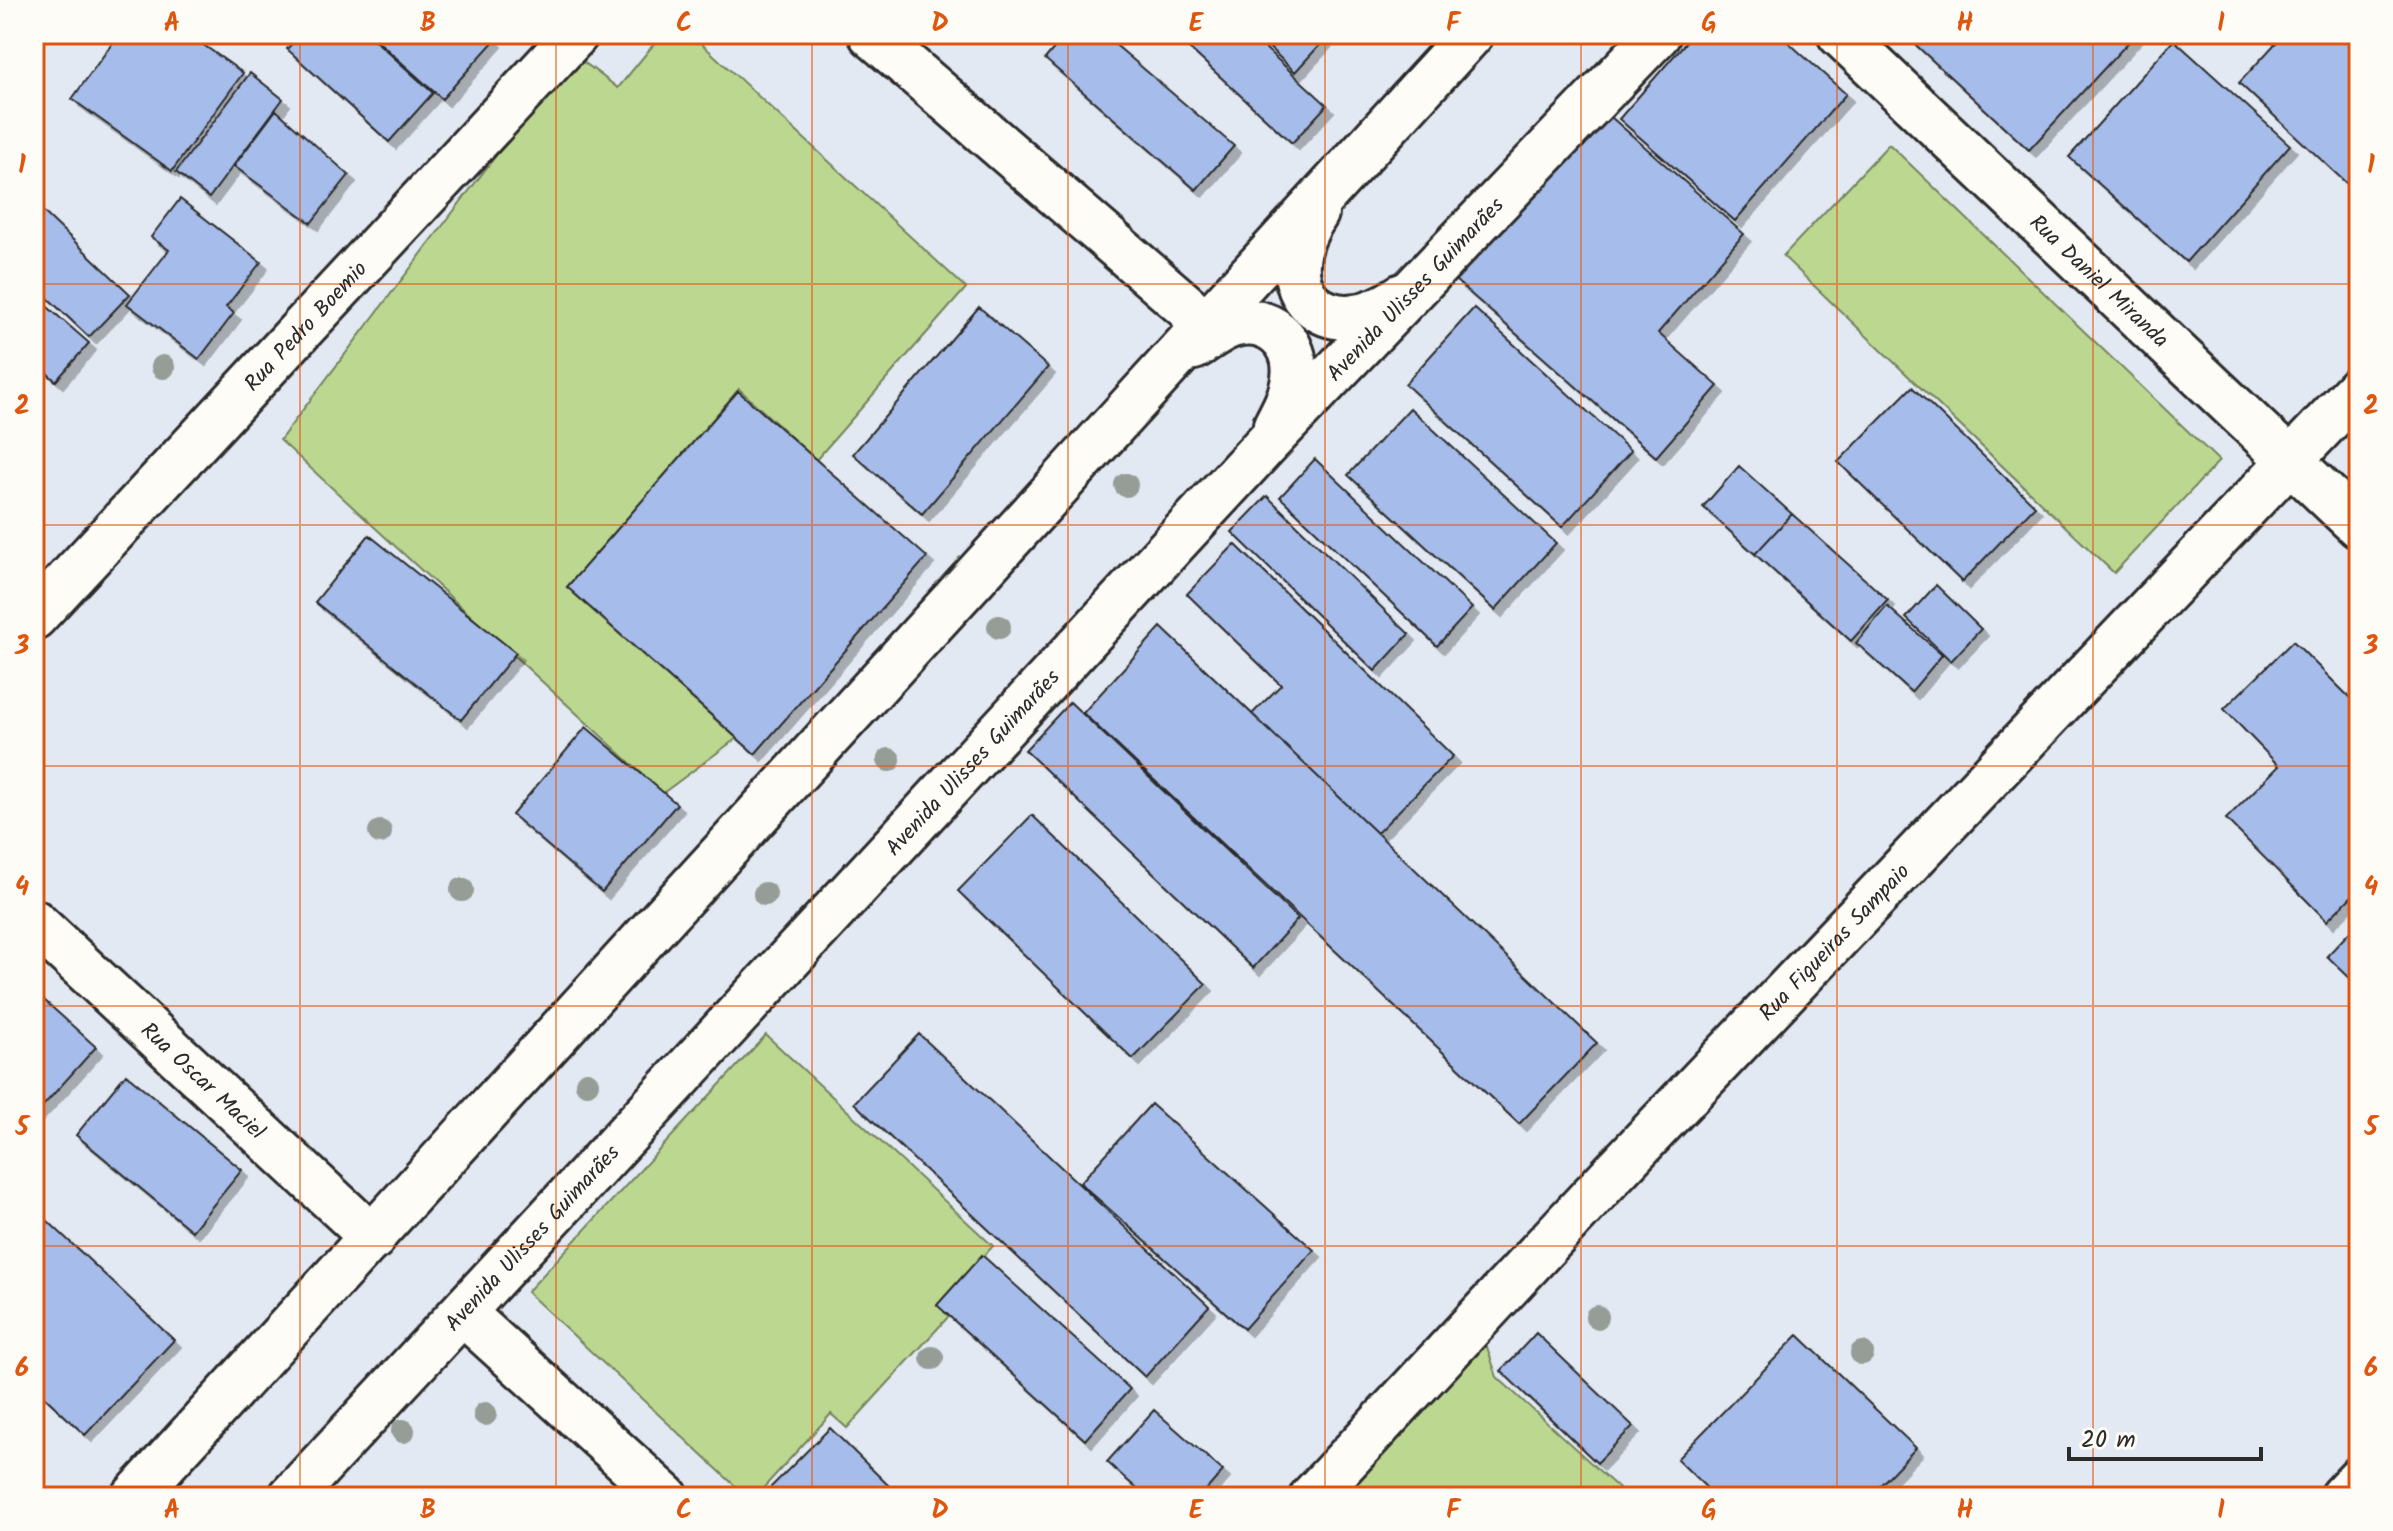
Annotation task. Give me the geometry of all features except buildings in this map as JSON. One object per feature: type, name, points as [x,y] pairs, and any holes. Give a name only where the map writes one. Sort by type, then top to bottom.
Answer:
[{"type":"main road","name":"Rua Pedro Boemio","points":[[34,617],[576,34]]},
{"type":"main road","points":[[871,34],[1188,308],[1202,325]]},
{"type":"main road","points":[[134,1497],[1471,34]]},
{"type":"main road","name":"Avenida Ulisses Guimarães","points":[[291,1497],[1268,442],[1658,34]]},
{"type":"main road","name":"Rua Daniel Miranda","points":[[1840,34],[2359,526]]},
{"type":"main road","points":[[1347,169],[1309,223],[1296,257],[1296,283],[1308,302],[1328,315],[1355,317],[1387,307],[1429,276]]},
{"type":"main road","points":[[1170,360],[1231,325],[1256,322],[1275,328],[1292,353],[1295,376],[1288,404],[1268,442]]},
{"type":"main road","name":"Rua Figueiras Sampaio","points":[[1312,1497],[1608,1179],[2359,388]]},
{"type":"main road","name":"Rua Oscar Maciel","points":[[34,922],[373,1238]]},
{"type":"main road","points":[[463,1313],[666,1497]]},
{"type":"main road","points":[[2342,1497],[2359,1479]]},
{"type":"green space","points":[[662,34],[691,34],[966,288],[816,460],[739,389],[567,587],[737,738],[663,793],[280,440],[573,54],[618,88]]},
{"type":"green space","points":[[1889,144],[2219,461],[2114,573],[1783,256]]},
{"type":"green space","points":[[766,1035],[993,1246],[938,1305],[949,1316],[847,1428],[831,1414],[755,1497],[747,1497],[527,1292]]},
{"type":"green space","points":[[1485,1341],[1497,1377],[1628,1497],[1335,1497]]}]
